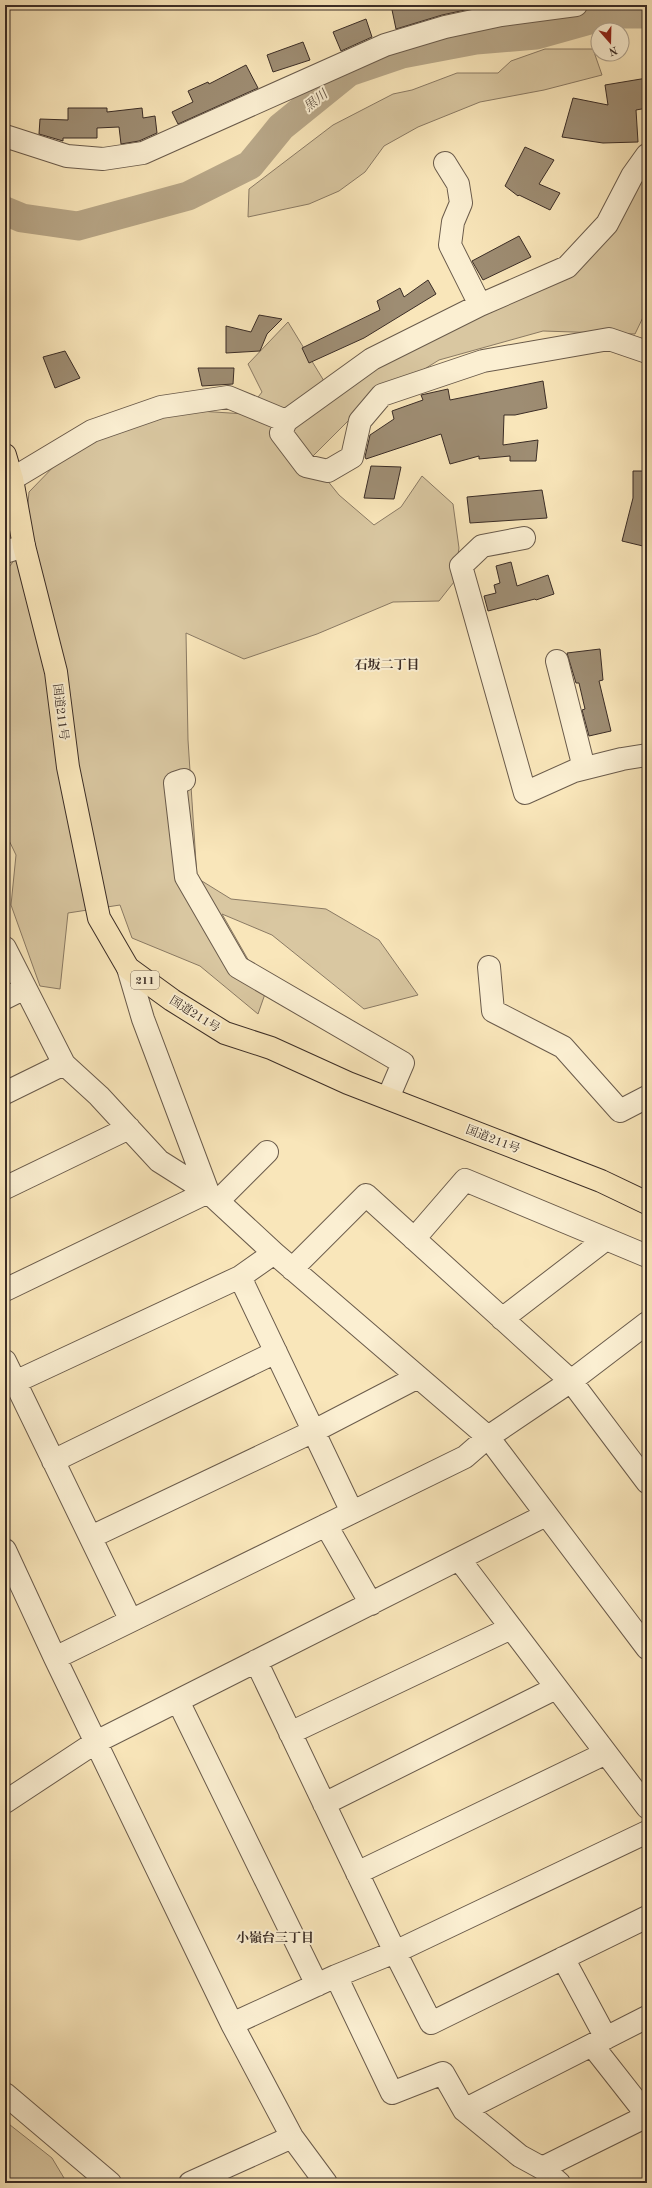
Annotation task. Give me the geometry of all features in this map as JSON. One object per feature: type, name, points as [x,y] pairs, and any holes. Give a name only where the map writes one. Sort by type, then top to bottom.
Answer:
[{"type":"highway","name":"国道211号","points":[[5,455],[12,479],[14,549],[56,672],[68,767],[99,918],[128,968],[172,1000],[225,1033],[271,1048],[348,1083],[601,1181],[647,1203]]},
{"type":"street","points":[[5,136],[67,156],[103,159],[143,153],[251,103],[385,45],[444,27],[501,15],[576,5]]},
{"type":"street","points":[[647,155],[632,176],[607,224],[567,267],[480,305],[372,359],[286,421],[281,433],[306,466],[328,471],[352,457],[360,421],[382,395],[482,361],[609,339],[647,352]]},
{"type":"street","points":[[445,163],[458,184],[461,203],[453,222],[450,245],[480,305]]},
{"type":"street","points":[[12,479],[92,431],[161,407],[228,397],[286,421]]},
{"type":"street","points":[[524,538],[482,546],[461,566],[525,793],[574,771],[647,755]]},
{"type":"street","points":[[557,661],[584,768]]},
{"type":"street","points":[[184,780],[175,782],[186,877],[238,967],[403,1063],[388,1098]]},
{"type":"street","points":[[5,948],[64,1064],[99,1096],[159,1161],[213,1196],[292,1269],[488,1438],[647,1648]]},
{"type":"street","points":[[489,967],[493,1011],[563,1047],[620,1111],[647,1097]]},
{"type":"street","points":[[128,968],[143,1019],[213,1196]]},
{"type":"street","points":[[5,998],[25,988]]},
{"type":"street","points":[[5,1093],[64,1064]]},
{"type":"street","points":[[5,1188],[129,1128]]},
{"type":"street","points":[[5,1290],[213,1196],[267,1152]]},
{"type":"street","points":[[414,1239],[465,1180],[647,1256]]},
{"type":"street","points":[[292,1269],[366,1196],[571,1382],[647,1482]]},
{"type":"street","points":[[502,1319],[606,1239]]},
{"type":"street","points":[[15,1382],[240,1277],[274,1253]]},
{"type":"street","points":[[240,1277],[352,1512]]},
{"type":"street","points":[[54,1658],[130,1619],[465,1457],[488,1438],[571,1382],[647,1324]]},
{"type":"street","points":[[54,1461],[276,1352]]},
{"type":"street","points":[[5,1361],[130,1619]]},
{"type":"street","points":[[91,1537],[314,1431],[418,1377]]},
{"type":"street","points":[[5,1802],[96,1742],[546,1515]]},
{"type":"street","points":[[326,1525],[371,1604]]},
{"type":"street","points":[[5,1550],[11,1580],[54,1658],[96,1742],[232,2024],[292,2137],[321,2181]]},
{"type":"street","points":[[459,1559],[647,1807]]},
{"type":"street","points":[[290,1733],[511,1628]]},
{"type":"street","points":[[256,1661],[395,1952],[431,2023],[647,1917]]},
{"type":"street","points":[[324,1804],[556,1688]]},
{"type":"street","points":[[178,1701],[326,1980],[392,2093],[443,2073],[464,2110],[520,2156],[542,2168],[559,2183]]},
{"type":"street","points":[[357,1873],[606,1754]]},
{"type":"street","points":[[232,2024],[326,1980],[395,1952],[647,1832]]},
{"type":"street","points":[[542,2168],[647,2116],[599,2042],[563,1958]]},
{"type":"street","points":[[464,2110],[647,2017]]},
{"type":"street","points":[[5,2094],[110,2183]]},
{"type":"street","points":[[190,2183],[292,2137]]},
{"type":"shaded area","points":[[545,49],[590,49],[590,62],[598,62],[602,75],[544,90],[480,102],[418,127],[384,146],[365,172],[339,191],[309,204],[248,217],[249,189],[333,125],[393,94],[412,90],[457,73],[498,73],[511,61]]},
{"type":"shaded area","points":[[647,161],[647,309],[635,334],[543,331],[439,360],[360,409],[310,459],[339,495],[374,525],[401,507],[422,476],[453,504],[459,548],[454,582],[439,601],[393,602],[317,634],[244,659],[186,633],[188,740],[197,878],[231,899],[326,909],[379,940],[418,995],[364,1009],[272,935],[222,914],[266,991],[258,1014],[200,966],[132,938],[120,905],[68,913],[60,989],[40,986],[11,905],[16,855],[5,832],[5,573],[24,546],[29,492],[93,426],[184,410],[245,414],[262,392],[248,364],[288,322],[324,381],[559,266]]},
{"type":"shaded area","points":[[5,2121],[52,2158],[67,2183],[5,2183]]},
{"type":"building","points":[[391,5],[488,5],[442,15],[396,29]]},
{"type":"building","points":[[366,19],[372,37],[341,51],[333,32]]},
{"type":"building","points":[[303,42],[310,60],[273,72],[267,55]]},
{"type":"building","points":[[246,65],[258,88],[178,124],[172,112],[193,102],[188,91],[208,82],[209,84]]},
{"type":"building","points":[[647,78],[647,108],[636,110],[638,142],[603,143],[562,137],[573,98],[608,105],[605,85]]},
{"type":"building","points":[[68,108],[107,108],[107,112],[142,108],[143,118],[155,116],[157,133],[139,141],[121,144],[119,127],[97,128],[97,138],[63,138],[63,141],[39,134],[40,119],[68,120]]},
{"type":"building","points":[[525,147],[554,160],[539,184],[560,193],[550,210],[519,195],[518,196],[505,186]]},
{"type":"building","points":[[519,236],[531,257],[483,280],[472,261]]},
{"type":"building","points":[[428,280],[436,294],[364,338],[309,363],[302,348],[380,310],[377,301],[400,288],[404,297]]},
{"type":"building","points":[[259,315],[282,319],[267,334],[260,351],[226,353],[226,326],[251,332]]},
{"type":"building","points":[[65,351],[80,378],[55,388],[43,357]]},
{"type":"building","points":[[198,368],[234,368],[233,384],[202,386]]},
{"type":"building","points":[[543,381],[547,408],[515,415],[504,415],[503,445],[538,440],[536,461],[510,461],[510,456],[479,459],[479,456],[450,464],[441,434],[366,459],[365,457],[370,435],[394,419],[392,411],[423,400],[421,395],[448,389],[450,400]]},
{"type":"building","points":[[371,466],[401,467],[394,499],[364,498]]},
{"type":"building","points":[[633,471],[647,471],[647,547],[622,541],[633,498]]},
{"type":"building","points":[[542,490],[547,518],[470,523],[467,497]]},
{"type":"building","points":[[511,562],[517,586],[548,575],[554,594],[536,600],[488,611],[484,596],[496,593],[494,585],[500,583],[496,566]]},
{"type":"building","points":[[600,649],[603,680],[599,681],[611,731],[589,736],[582,710],[585,709],[579,683],[576,683],[567,653]]},
{"type":"waterway","name":"黒川","points":[[5,211],[22,218],[78,226],[188,196],[250,165],[281,127],[349,72],[402,54],[476,40],[536,35],[611,14],[647,14]]},
{"type":"district","name":"石坂二丁目","points":[[387,664]]},
{"type":"district","name":"小嶺台三丁目","points":[[275,1937]]}]
